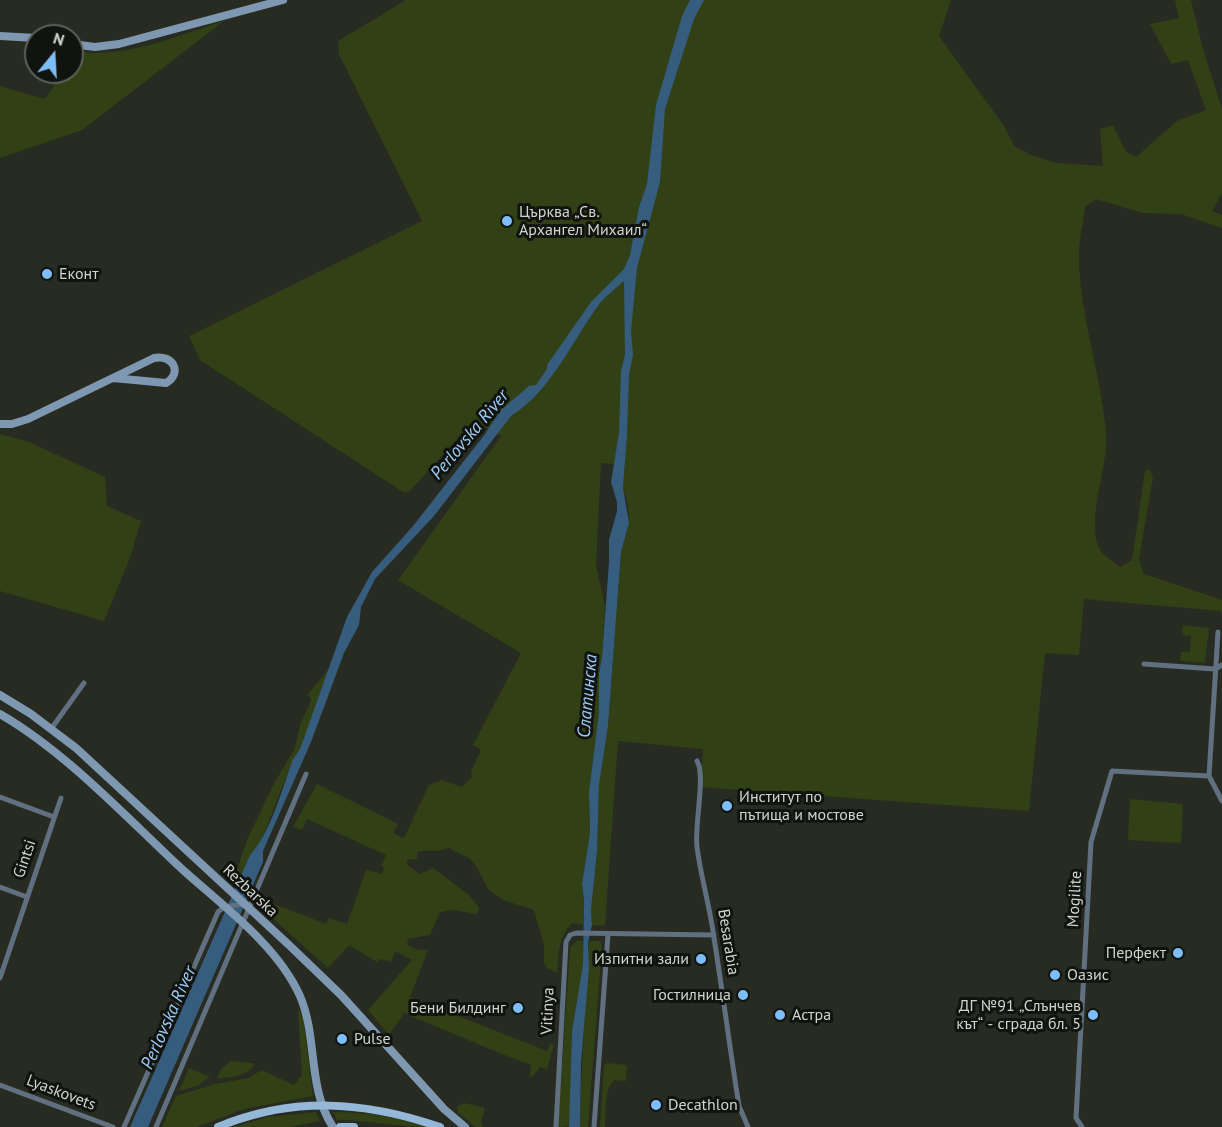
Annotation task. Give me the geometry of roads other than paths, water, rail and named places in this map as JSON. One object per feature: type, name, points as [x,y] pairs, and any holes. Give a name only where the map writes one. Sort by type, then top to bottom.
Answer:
[{"type":"main road","points":[[218,1127],[262,1113],[296,1106],[344,1105],[392,1112],[440,1127]]},
{"type":"main road","points":[[340,1127],[352,1127]]},
{"type":"street","points":[[84,46],[95,47],[119,44],[283,0]]},
{"type":"street","points":[[0,36],[24,37]]},
{"type":"street","points":[[0,424],[12,424],[28,419],[113,378],[159,357],[170,360],[175,367],[173,378],[166,383],[113,378]]},
{"type":"street","points":[[1218,632],[1209,776],[1222,801]]},
{"type":"street","points":[[1144,664],[1215,669],[1222,665]]},
{"type":"street","points":[[51,729],[84,683]]},
{"type":"street","name":"Rezbarska","points":[[0,695],[32,714],[76,748],[341,995],[444,1109],[465,1127]]},
{"type":"street","points":[[1213,709],[1222,710]]},
{"type":"street","name":"Rezbarska","points":[[0,714],[19,725],[63,759],[242,923],[276,958],[300,996],[311,1038],[318,1093],[333,1127]]},
{"type":"street","name":"Besarabia","points":[[697,761],[700,787],[697,847],[714,935],[739,1106],[747,1127]]},
{"type":"street","name":"Mogilite","points":[[1082,1127],[1076,1118],[1091,842],[1112,771],[1209,776]]},
{"type":"street","points":[[156,1127],[247,907],[306,774]]},
{"type":"street","points":[[0,797],[54,817]]},
{"type":"street","name":"Gintsi","points":[[0,978],[61,798]]},
{"type":"street","points":[[0,887],[27,897]]},
{"type":"street","points":[[124,1127],[218,912],[224,907],[247,907]]},
{"type":"street","name":"Vitinya","points":[[556,1127],[566,942],[570,935],[576,933],[714,935]]},
{"type":"street","points":[[594,1127],[608,935]]},
{"type":"street","points":[[0,952],[7,955]]},
{"type":"street","name":"Lyaskovets","points":[[0,1084],[113,1127]]},
{"type":"water","points":[[690,0],[704,0],[694,19],[665,109],[660,182],[637,268],[631,331],[633,355],[629,375],[623,488],[629,523],[621,552],[608,726],[599,785],[597,852],[591,910],[592,925],[588,943],[589,968],[581,1063],[580,1127],[569,1127],[572,1031],[583,964],[582,884],[590,833],[589,792],[599,712],[599,673],[609,540],[617,511],[617,502],[611,482],[619,433],[621,371],[625,355],[624,281],[600,303],[550,379],[538,393],[511,416],[434,516],[375,579],[361,607],[359,625],[344,653],[311,742],[263,851],[263,862],[148,1127],[130,1127],[250,855],[270,822],[293,759],[300,749],[347,617],[372,572],[413,526],[501,410],[529,386],[536,385],[547,369],[547,365],[591,302],[624,269],[630,255],[639,207],[647,184],[656,105],[682,16]]},
{"type":"place","name":"Църква „Св. Архангел Михаил“","points":[[507,221]]},
{"type":"place","name":"Еконт","points":[[47,274]]},
{"type":"place","name":"Институт по пътища и мостове","points":[[727,806]]},
{"type":"place","name":"Перфект","points":[[1178,953]]},
{"type":"place","name":"Изпитни зали","points":[[701,959]]},
{"type":"place","name":"Оазис","points":[[1055,975]]},
{"type":"place","name":"Гостилница","points":[[743,995]]},
{"type":"place","name":"Бени Билдинг","points":[[518,1008]]},
{"type":"place","name":"Астра","points":[[780,1015]]},
{"type":"place","name":"ДГ №91 „Слънчев кът“ - сграда бл. 5","points":[[1093,1015]]},
{"type":"place","name":"Pulse","points":[[342,1039]]},
{"type":"place","name":"Decathlon","points":[[656,1105]]},
{"type":"water label","name":"Perlovska River","points":[[470,435]]},
{"type":"water label","name":"Слатинска","points":[[588,696]]},
{"type":"water label","name":"Perlovska River","points":[[169,1018]]}]
